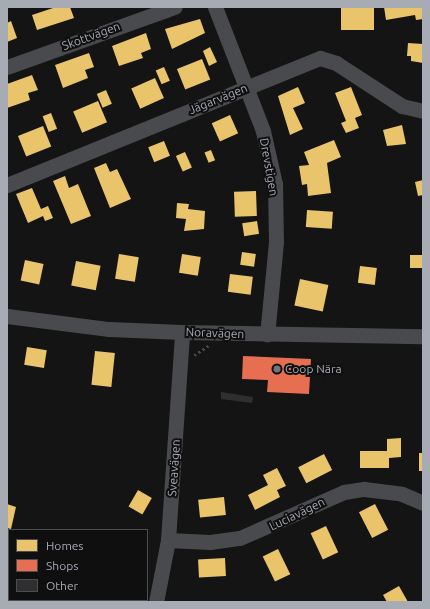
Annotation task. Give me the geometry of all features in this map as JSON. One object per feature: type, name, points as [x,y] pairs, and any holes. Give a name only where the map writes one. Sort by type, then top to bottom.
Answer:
[{"type":"street","name":"Skottvägen","points":[[7,67],[175,7]]},
{"type":"street","name":"Drevstigen","points":[[216,7],[263,131],[275,184],[276,242],[267,335]]},
{"type":"street","name":"Jägarvägen","points":[[7,185],[320,58],[336,63],[402,106],[423,111]]},
{"type":"street","name":"Noravägen","points":[[7,316],[108,328],[182,332],[267,335],[423,336]]},
{"type":"street","name":"Sveavägen","points":[[156,602],[168,540],[182,332]]},
{"type":"street","name":"Luciavägen","points":[[168,540],[210,542],[240,538],[344,492],[364,489],[402,494],[423,503]]},
{"type":"building: Homes","points":[[56,7],[70,7],[74,18],[37,30],[32,15]]},
{"type":"building: Homes","points":[[341,7],[374,7],[374,30],[341,30]]},
{"type":"building: Homes","points":[[384,7],[423,7],[423,19],[416,20],[415,15],[386,20]]},
{"type":"building: Homes","points":[[200,19],[205,33],[172,49],[165,29]]},
{"type":"building: Homes","points":[[11,21],[17,38],[7,42],[7,23]]},
{"type":"building: Homes","points":[[146,33],[151,49],[141,53],[143,58],[119,66],[112,46]]},
{"type":"building: Homes","points":[[408,43],[423,44],[423,63],[411,61],[411,56],[407,56]]},
{"type":"building: Homes","points":[[210,47],[217,62],[209,66],[203,51]]},
{"type":"building: Homes","points":[[89,53],[94,67],[85,70],[88,78],[63,88],[55,65]]},
{"type":"building: Homes","points":[[202,59],[210,79],[185,90],[177,69]]},
{"type":"building: Homes","points":[[164,67],[170,81],[162,84],[156,71]]},
{"type":"building: Homes","points":[[32,75],[38,90],[28,93],[30,100],[7,108],[7,84]]},
{"type":"building: Homes","points":[[155,78],[164,98],[140,109],[131,89]]},
{"type":"building: Homes","points":[[298,87],[305,103],[293,108],[303,129],[290,135],[278,96]]},
{"type":"building: Homes","points":[[351,87],[362,115],[355,118],[359,128],[346,133],[341,123],[346,121],[335,93]]},
{"type":"building: Homes","points":[[106,90],[112,104],[103,108],[97,94]]},
{"type":"building: Homes","points":[[98,101],[107,122],[82,133],[73,112]]},
{"type":"building: Homes","points":[[51,113],[57,129],[49,132],[43,116]]},
{"type":"building: Homes","points":[[230,115],[238,133],[220,141],[212,123]]},
{"type":"building: Homes","points":[[402,125],[406,144],[387,146],[383,130]]},
{"type":"building: Homes","points":[[43,126],[51,146],[26,157],[18,136]]},
{"type":"building: Homes","points":[[334,140],[341,157],[327,163],[331,193],[308,196],[307,184],[302,185],[299,166],[309,165],[304,152]]},
{"type":"building: Homes","points":[[164,141],[170,156],[154,162],[148,147]]},
{"type":"building: Homes","points":[[211,150],[215,160],[209,163],[205,153]]},
{"type":"building: Homes","points":[[185,152],[192,168],[183,172],[176,156]]},
{"type":"building: Homes","points":[[106,163],[110,172],[117,169],[131,199],[110,208],[94,168]]},
{"type":"building: Homes","points":[[65,176],[69,188],[78,184],[91,216],[71,224],[53,181]]},
{"type":"building: Homes","points":[[423,180],[423,195],[418,196],[415,182]]},
{"type":"building: Homes","points":[[32,188],[41,209],[48,206],[53,218],[45,221],[43,216],[28,223],[16,194]]},
{"type":"building: Homes","points":[[256,191],[257,216],[235,217],[234,192]]},
{"type":"building: Homes","points":[[177,203],[189,204],[188,209],[205,211],[204,229],[184,231],[186,219],[176,218]]},
{"type":"building: Homes","points":[[307,210],[333,212],[332,229],[306,227]]},
{"type":"building: Homes","points":[[257,221],[259,234],[244,236],[242,223]]},
{"type":"building: Homes","points":[[242,252],[256,254],[254,267],[240,265]]},
{"type":"building: Homes","points":[[119,254],[139,257],[135,282],[115,279]]},
{"type":"building: Homes","points":[[182,254],[201,257],[198,276],[179,273]]},
{"type":"building: Homes","points":[[410,255],[423,255],[423,268],[410,268]]},
{"type":"building: Homes","points":[[25,260],[44,264],[39,284],[21,281]]},
{"type":"building: Homes","points":[[76,261],[101,266],[96,290],[71,286]]},
{"type":"building: Homes","points":[[360,266],[377,268],[375,285],[358,283]]},
{"type":"building: Homes","points":[[230,274],[253,277],[251,295],[228,292]]},
{"type":"building: Homes","points":[[300,279],[328,285],[323,311],[294,305]]},
{"type":"building: Homes","points":[[27,347],[47,350],[44,368],[24,365]]},
{"type":"building: Homes","points":[[95,351],[115,353],[111,387],[91,385]]},
{"type":"building: Homes","points":[[401,438],[401,457],[389,458],[389,468],[360,468],[360,451],[387,451],[387,439]]},
{"type":"building: Homes","points":[[419,453],[423,453],[423,471],[419,471]]},
{"type":"building: Homes","points":[[324,454],[332,470],[306,483],[298,467]]},
{"type":"building: Homes","points":[[277,468],[286,486],[277,490],[280,497],[255,510],[248,495],[268,485],[263,475]]},
{"type":"building: Homes","points":[[138,490],[152,498],[142,514],[129,506]]},
{"type":"building: Homes","points":[[224,497],[226,515],[200,518],[198,500]]},
{"type":"building: Homes","points":[[7,504],[16,507],[11,529],[7,528]]},
{"type":"building: Homes","points":[[375,504],[388,530],[372,538],[359,512]]},
{"type":"building: Homes","points":[[326,526],[338,552],[323,559],[311,533]]},
{"type":"building: Homes","points":[[278,549],[290,574],[275,582],[263,556]]},
{"type":"building: Homes","points":[[225,558],[226,576],[199,577],[198,559]]},
{"type":"building: Homes","points":[[399,586],[408,602],[387,602],[383,595]]},
{"type":"building: Shops","name":"Coop Nära","points":[[243,356],[311,359],[309,394],[267,392],[268,380],[242,379]]},
{"type":"building: Other","points":[[221,392],[253,397],[252,403],[221,399]]},
{"type":"place","name":"Coop Nära","points":[[277,369]]}]
